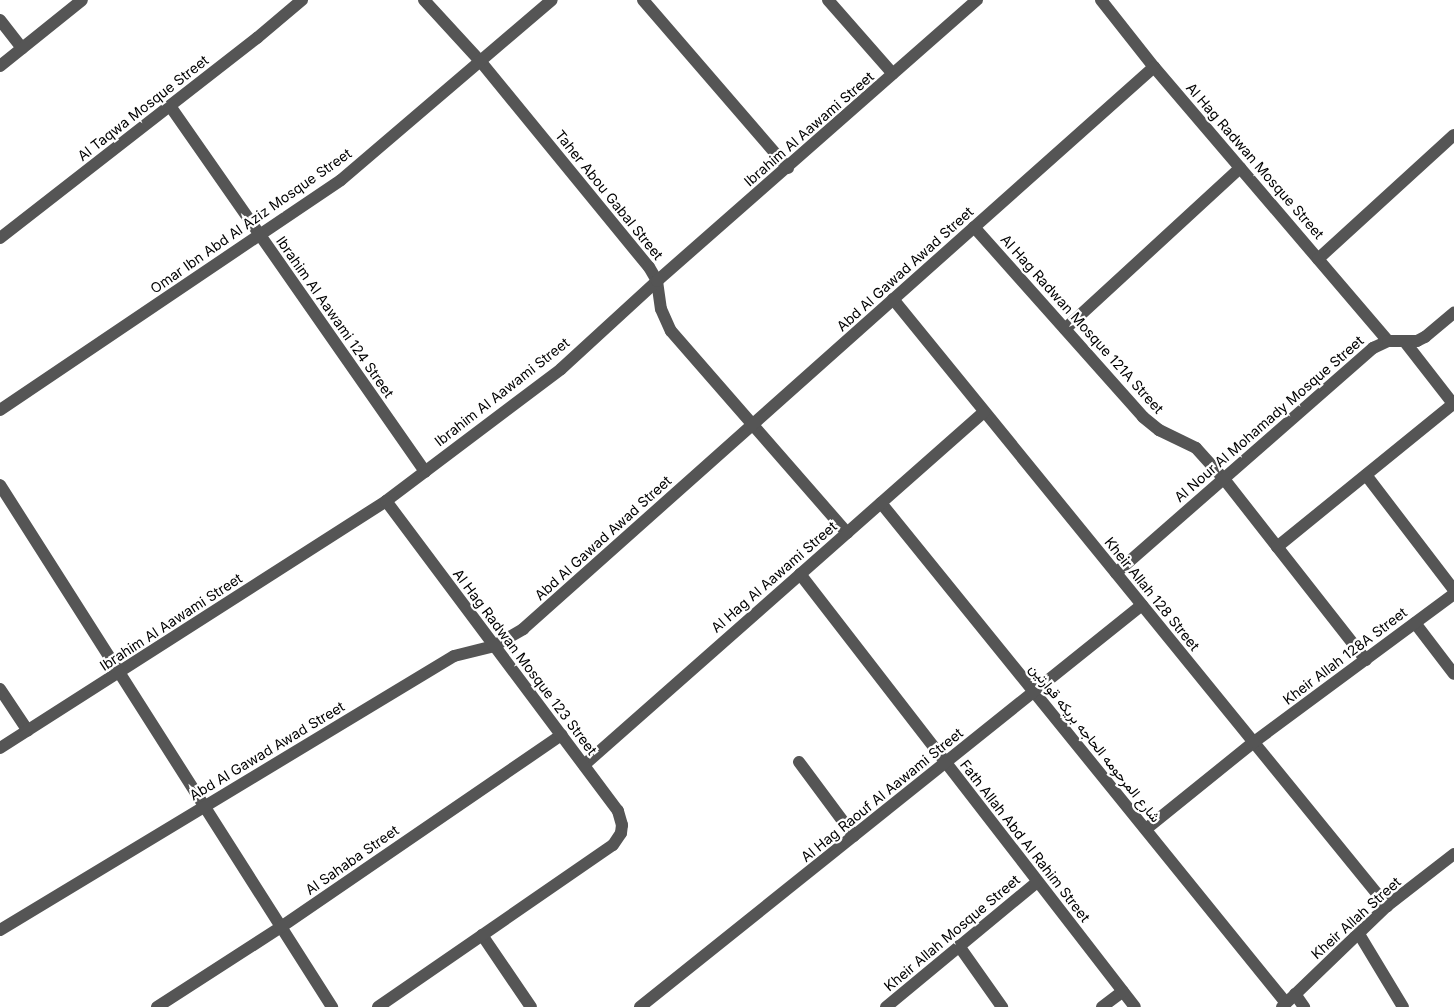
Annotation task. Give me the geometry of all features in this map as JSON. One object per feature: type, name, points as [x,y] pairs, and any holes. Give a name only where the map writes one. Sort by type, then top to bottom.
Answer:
[{"type":"street","points":[[0,66],[82,0]]},
{"type":"street","name":"Al Taqwa Mosque Street","points":[[0,238],[257,38],[302,0]]},
{"type":"street","name":"Taher Abou Gabal Street","points":[[424,0],[481,62],[649,267],[657,281],[660,309],[672,332],[847,532]]},
{"type":"street","name":"Omar Ibn Abd Al Aziz Mosque Street","points":[[0,410],[261,236],[341,180],[552,0]]},
{"type":"street","points":[[643,0],[788,168]]},
{"type":"street","points":[[828,0],[893,74]]},
{"type":"street","name":"Ibrahim Al Aawami Street","points":[[0,748],[120,673],[386,501],[561,369],[657,281],[788,168],[977,0]]},
{"type":"street","name":"Al Hag Radwan Mosque Street","points":[[1101,0],[1154,67],[1388,341]]},
{"type":"street","points":[[0,20],[22,48]]},
{"type":"street","name":"Abd Al Gawad Awad Street","points":[[0,930],[454,656],[473,649],[494,646],[523,629],[1154,67]]},
{"type":"street","name":"Ibrahim Al Aawami 124 Street","points":[[170,106],[425,472]]},
{"type":"street","points":[[1318,259],[1454,135]]},
{"type":"street","points":[[1065,329],[1240,168]]},
{"type":"street","name":"Al Hag Radwan Mosque 121A Street","points":[[974,227],[1143,417],[1159,430],[1196,448],[1224,479],[1366,660]]},
{"type":"street","name":"Kheir Allah 128 Street","points":[[894,299],[1387,906]]},
{"type":"street","points":[[1388,341],[1405,342],[1425,337],[1454,313]]},
{"type":"street","name":"Al Nour Al Mohamady Mosque Street","points":[[1116,573],[1372,348],[1388,341]]},
{"type":"street","points":[[1277,547],[1454,404],[1405,342]]},
{"type":"street","name":"Al Hag Al Aawami Street","points":[[584,765],[984,412]]},
{"type":"street","points":[[1366,475],[1454,590]]},
{"type":"street","points":[[0,485],[332,1007]]},
{"type":"street","name":"Al Hag Radwan Mosque 123 Street","points":[[386,501],[584,765],[621,818],[621,832],[613,845],[482,935]]},
{"type":"street","name":"شارع المرحومه الحاجه بريكه قوارتين","points":[[881,503],[1288,1001],[1304,1007]]},
{"type":"street","name":"Fath Allah Abd Al Rahim Street","points":[[800,574],[1135,1007]]},
{"type":"street","name":"Kheir Allah 128A Street","points":[[1146,829],[1254,742],[1454,594]]},
{"type":"street","name":"Al Hag Raouf Al Aawami Street","points":[[640,1007],[1142,605]]},
{"type":"street","points":[[1415,623],[1454,674]]},
{"type":"street","points":[[0,689],[28,731]]},
{"type":"street","name":"Al Sahaba Street","points":[[157,1007],[281,927],[561,735]]},
{"type":"street","points":[[798,762],[854,836]]},
{"type":"street","name":"Kheir Allah Street","points":[[1288,1001],[1387,906],[1454,854]]},
{"type":"street","name":"Kheir Allah Mosque Street","points":[[886,1007],[1037,882]]},
{"type":"street","points":[[1359,934],[1402,1007]]},
{"type":"street","points":[[378,1007],[482,935],[531,1007]]},
{"type":"street","points":[[959,946],[1002,1007]]},
{"type":"street","points":[[1102,1007],[1123,991]]}]
